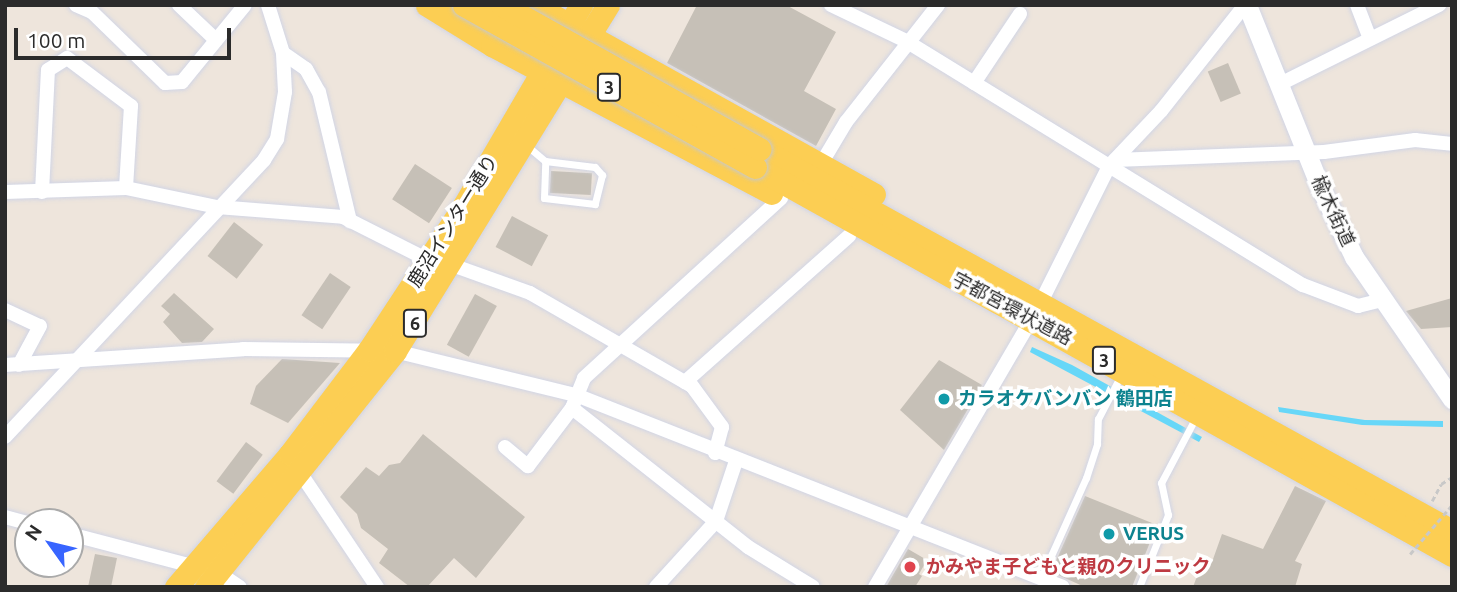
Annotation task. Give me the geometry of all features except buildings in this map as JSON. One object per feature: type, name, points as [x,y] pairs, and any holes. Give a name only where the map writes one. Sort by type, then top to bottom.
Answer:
[{"type":"main road","name":"3","points":[[427,5],[552,78],[1025,330],[1080,346]]},
{"type":"main road","name":"3","points":[[464,5],[757,158]]},
{"type":"main road","name":"3","points":[[502,5],[757,158]]},
{"type":"main road","name":"3","points":[[534,5],[821,164],[1045,293],[1105,339]]},
{"type":"main road","name":"鹿沼インター通り","points":[[206,576],[290,454],[369,350],[441,263],[526,144],[569,25],[581,5]]},
{"type":"main road","name":"鹿沼インター通り","points":[[176,587],[206,576],[301,474],[395,351],[441,263],[552,78],[590,36],[607,5]]},
{"type":"main road","name":"宇都宮環状道路","points":[[757,158],[1105,339],[1452,531]]},
{"type":"main road","name":"宇都宮環状道路","points":[[757,158],[1080,346],[1120,377],[1195,420],[1452,555]]},
{"type":"street","points":[[76,5],[92,12],[165,83],[182,82],[245,5]]},
{"type":"street","points":[[179,5],[216,40]]},
{"type":"street","points":[[5,437],[72,361],[264,160],[277,139],[284,103],[283,53],[268,5]]},
{"type":"street","points":[[831,5],[906,41],[1112,163],[1304,285],[1358,306],[1381,300]]},
{"type":"street","points":[[821,164],[906,41],[938,5]]},
{"type":"street","points":[[1045,293],[1112,163],[1246,5]]},
{"type":"street","name":"楡木街道","points":[[1246,5],[1349,247],[1381,300],[1452,399]]},
{"type":"street","points":[[1357,5],[1369,36]]},
{"type":"street","points":[[1280,84],[1369,36],[1439,5]]},
{"type":"street","points":[[974,83],[1020,14]]},
{"type":"street","points":[[283,53],[306,69],[319,92],[350,221]]},
{"type":"street","points":[[42,192],[48,70],[67,58],[131,106],[126,188]]},
{"type":"street","points":[[1112,163],[1415,140],[1452,144]]},
{"type":"street","points":[[5,192],[126,188],[222,206],[350,221],[441,263],[530,293],[685,382],[722,427],[715,453]]},
{"type":"street","points":[[505,447],[528,466],[574,401],[584,377],[780,198]]},
{"type":"street","points":[[685,382],[849,236]]},
{"type":"street","points":[[5,310],[40,326],[12,365]]},
{"type":"street","points":[[875,587],[1025,330]]},
{"type":"street","points":[[12,365],[243,349],[395,351],[574,401],[1063,587]]},
{"type":"street","points":[[574,401],[716,521],[813,587]]},
{"type":"street","points":[[656,587],[716,521],[736,461]]},
{"type":"street","points":[[301,474],[377,587]]},
{"type":"street","points":[[84,538],[240,587]]},
{"type":"lane","points":[[526,144],[545,161],[589,164],[600,171],[595,204],[544,198],[545,161]]},
{"type":"lane","points":[[1041,578],[1086,478],[1097,443],[1098,419],[1120,377]]},
{"type":"lane","points":[[1139,587],[1168,515],[1161,483],[1195,420]]},
{"type":"path","points":[[1433,499],[1441,484],[1452,477]]},
{"type":"path","points":[[1410,554],[1452,505]]},
{"type":"water","points":[[1032,347],[1072,365],[1202,437],[1199,442],[1030,352]]},
{"type":"water","points":[[1278,407],[1365,420],[1443,421],[1443,427],[1362,425],[1279,412]]},
{"type":"place","name":"カラオケバンバン 鶴田店","points":[[944,399]]},
{"type":"place","name":"VERUS","points":[[1109,534]]},
{"type":"place","name":"かみやま子どもと親のクリニック","points":[[910,567]]}]
